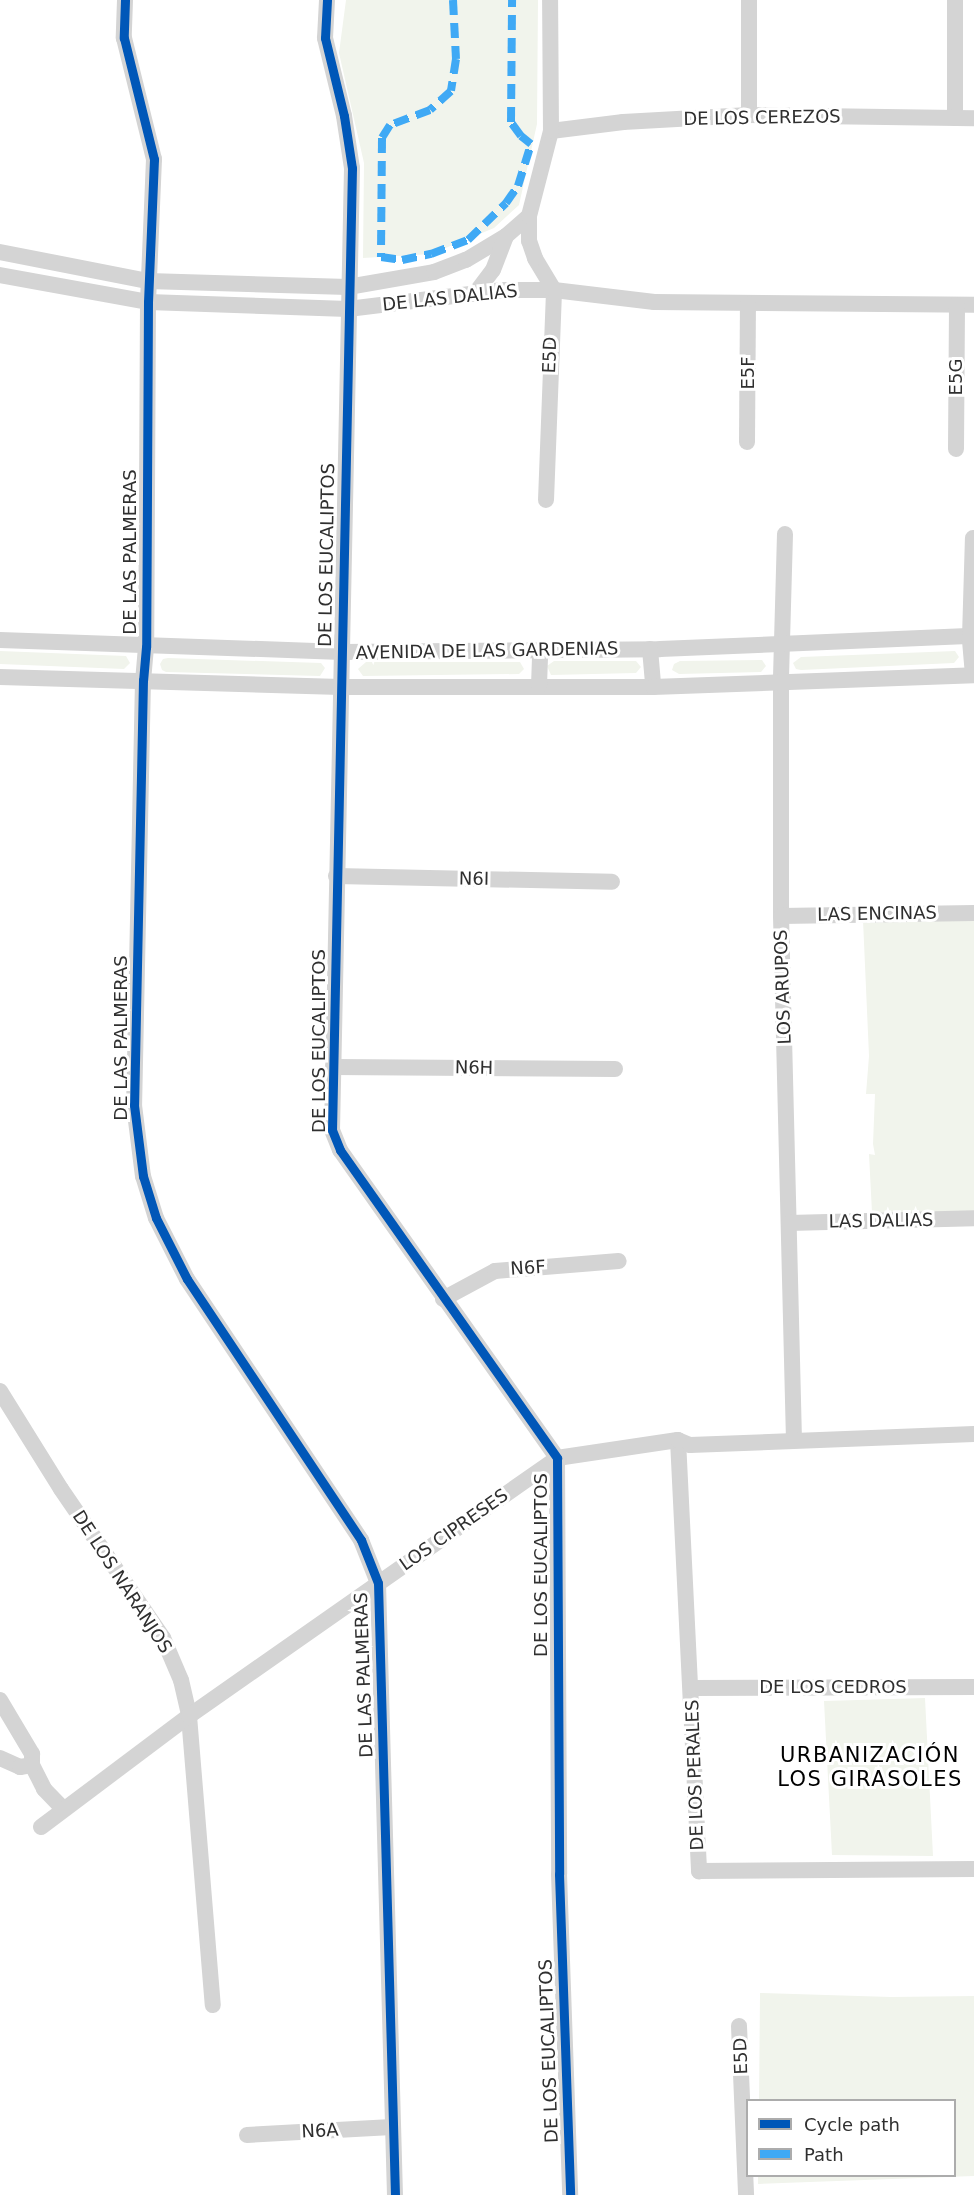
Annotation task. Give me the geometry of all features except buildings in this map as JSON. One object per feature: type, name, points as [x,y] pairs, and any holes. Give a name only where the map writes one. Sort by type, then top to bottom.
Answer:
[{"type":"street","name":"DE LAS PALMERAS","points":[[125,0],[124,38],[154,159],[148,280],[146,647],[143,680],[134,1105],[143,1176],[156,1218],[187,1279],[361,1540],[378,1583],[395,2195]]},
{"type":"street","name":"DE LOS EUCALIPTOS","points":[[327,0],[325,38],[344,116],[352,168],[332,1130],[335,1140],[443,1299],[557,1458],[559,1874],[570,2195]]},
{"type":"street","points":[[550,0],[551,131],[530,216],[530,241],[535,258],[554,290]]},
{"type":"street","points":[[749,0],[749,115]]},
{"type":"street","points":[[955,118],[956,0]]},
{"type":"street","name":"DE LOS CEREZOS","points":[[551,131],[624,122],[749,115],[974,118]]},
{"type":"street","name":"DE LAS DALIAS","points":[[0,252],[148,280],[348,286],[434,272],[466,261],[506,236],[530,216]]},
{"type":"street","points":[[477,291],[493,270],[506,236]]},
{"type":"street","name":"DE LAS DALIAS","points":[[0,275],[148,302],[348,309],[477,291],[554,290],[654,302],[965,305]]},
{"type":"street","name":"E5D","points":[[546,500],[554,290]]},
{"type":"street","name":"E5F","points":[[747,442],[748,304]]},
{"type":"street","name":"E5G","points":[[956,449],[965,305]]},
{"type":"street","name":"LOS ARUPOS","points":[[784,534],[781,680],[781,916],[794,1440]]},
{"type":"street","points":[[973,675],[974,538]]},
{"type":"street","name":"AVENIDA DE LAS GARDENIAS","points":[[0,640],[146,647],[342,652],[650,649],[972,636]]},
{"type":"street","points":[[650,649],[653,687]]},
{"type":"street","points":[[539,687],[540,650]]},
{"type":"street","name":"AVENIDA DE LAS GARDENIAS","points":[[0,677],[342,687],[653,687],[781,680],[973,675]]},
{"type":"street","name":"N6I","points":[[336,876],[612,882]]},
{"type":"street","name":"LAS ENCINAS","points":[[781,916],[974,913]]},
{"type":"street","name":"N6H","points":[[333,1066],[615,1069]]},
{"type":"street","name":"LAS DALIAS","points":[[789,1223],[974,1218]]},
{"type":"street","name":"N6F","points":[[443,1299],[495,1271],[619,1261]]},
{"type":"street","name":"DE LOS NARANJOS","points":[[0,1391],[61,1489],[163,1638],[181,1680],[189,1716],[213,2005]]},
{"type":"street","name":"LOS CIPRESES","points":[[41,1827],[189,1716],[557,1458],[678,1440],[690,1445],[974,1434]]},
{"type":"street","name":"DE LOS PERALES","points":[[678,1440],[692,1688],[699,1871],[974,1869]]},
{"type":"street","name":"DE LOS CEDROS","points":[[692,1688],[974,1687]]},
{"type":"street","points":[[0,1700],[32,1754],[32,1764],[44,1789],[63,1809]]},
{"type":"street","points":[[0,1758],[20,1767],[32,1764]]},
{"type":"street","name":"E5D","points":[[740,2026],[746,2195]]},
{"type":"street","name":"N6A","points":[[247,2135],[392,2127]]},
{"type":"shaded area","points":[[346,0],[538,0],[537,124],[519,205],[494,228],[431,254],[363,258],[364,163],[339,53]]},
{"type":"shaded area","points":[[0,651],[126,656],[130,663],[124,669],[0,664]]},
{"type":"shaded area","points":[[955,651],[959,657],[954,663],[801,670],[796,669],[793,663],[801,657]]},
{"type":"shaded area","points":[[163,659],[321,663],[325,668],[320,676],[166,672],[162,670],[160,664]]},
{"type":"shaded area","points":[[762,660],[766,666],[761,672],[679,674],[672,670],[674,664],[680,661]]},
{"type":"shaded area","points":[[554,661],[636,661],[641,667],[636,673],[551,675],[547,666]]},
{"type":"shaded area","points":[[366,662],[520,662],[524,669],[519,674],[363,676],[358,669]]},
{"type":"shaded area","points":[[974,919],[974,1212],[872,1213],[869,1154],[875,1155],[873,1144],[875,1094],[866,1094],[869,1056],[863,920]]},
{"type":"shaded area","points":[[925,1698],[933,1856],[832,1855],[824,1701]]},
{"type":"shaded area","points":[[760,1993],[891,1997],[974,1996],[974,2176],[956,2177],[956,2099],[759,2099]]},
{"type":"shaded area","points":[[758,2177],[947,2177],[758,2184]]},
{"type":"marked path","points":[[453,0],[456,59],[451,91],[430,110],[390,125],[382,138],[381,257],[402,260],[431,254],[468,240],[506,203],[518,186],[531,144],[521,136],[511,122],[512,0]]},
{"type":"cycle path","points":[[125,0],[124,38],[154,159],[148,302],[146,647],[143,680],[134,1105],[143,1176],[156,1218],[187,1279],[361,1540],[378,1583],[395,2195]]},
{"type":"cycle path","points":[[327,0],[325,38],[344,116],[352,168],[332,1130],[340,1150],[557,1458],[559,1874],[570,2195]]},
{"type":"district","name":"URBANIZACIÓN LOS GIRASOLES","points":[[870,1767]]}]
